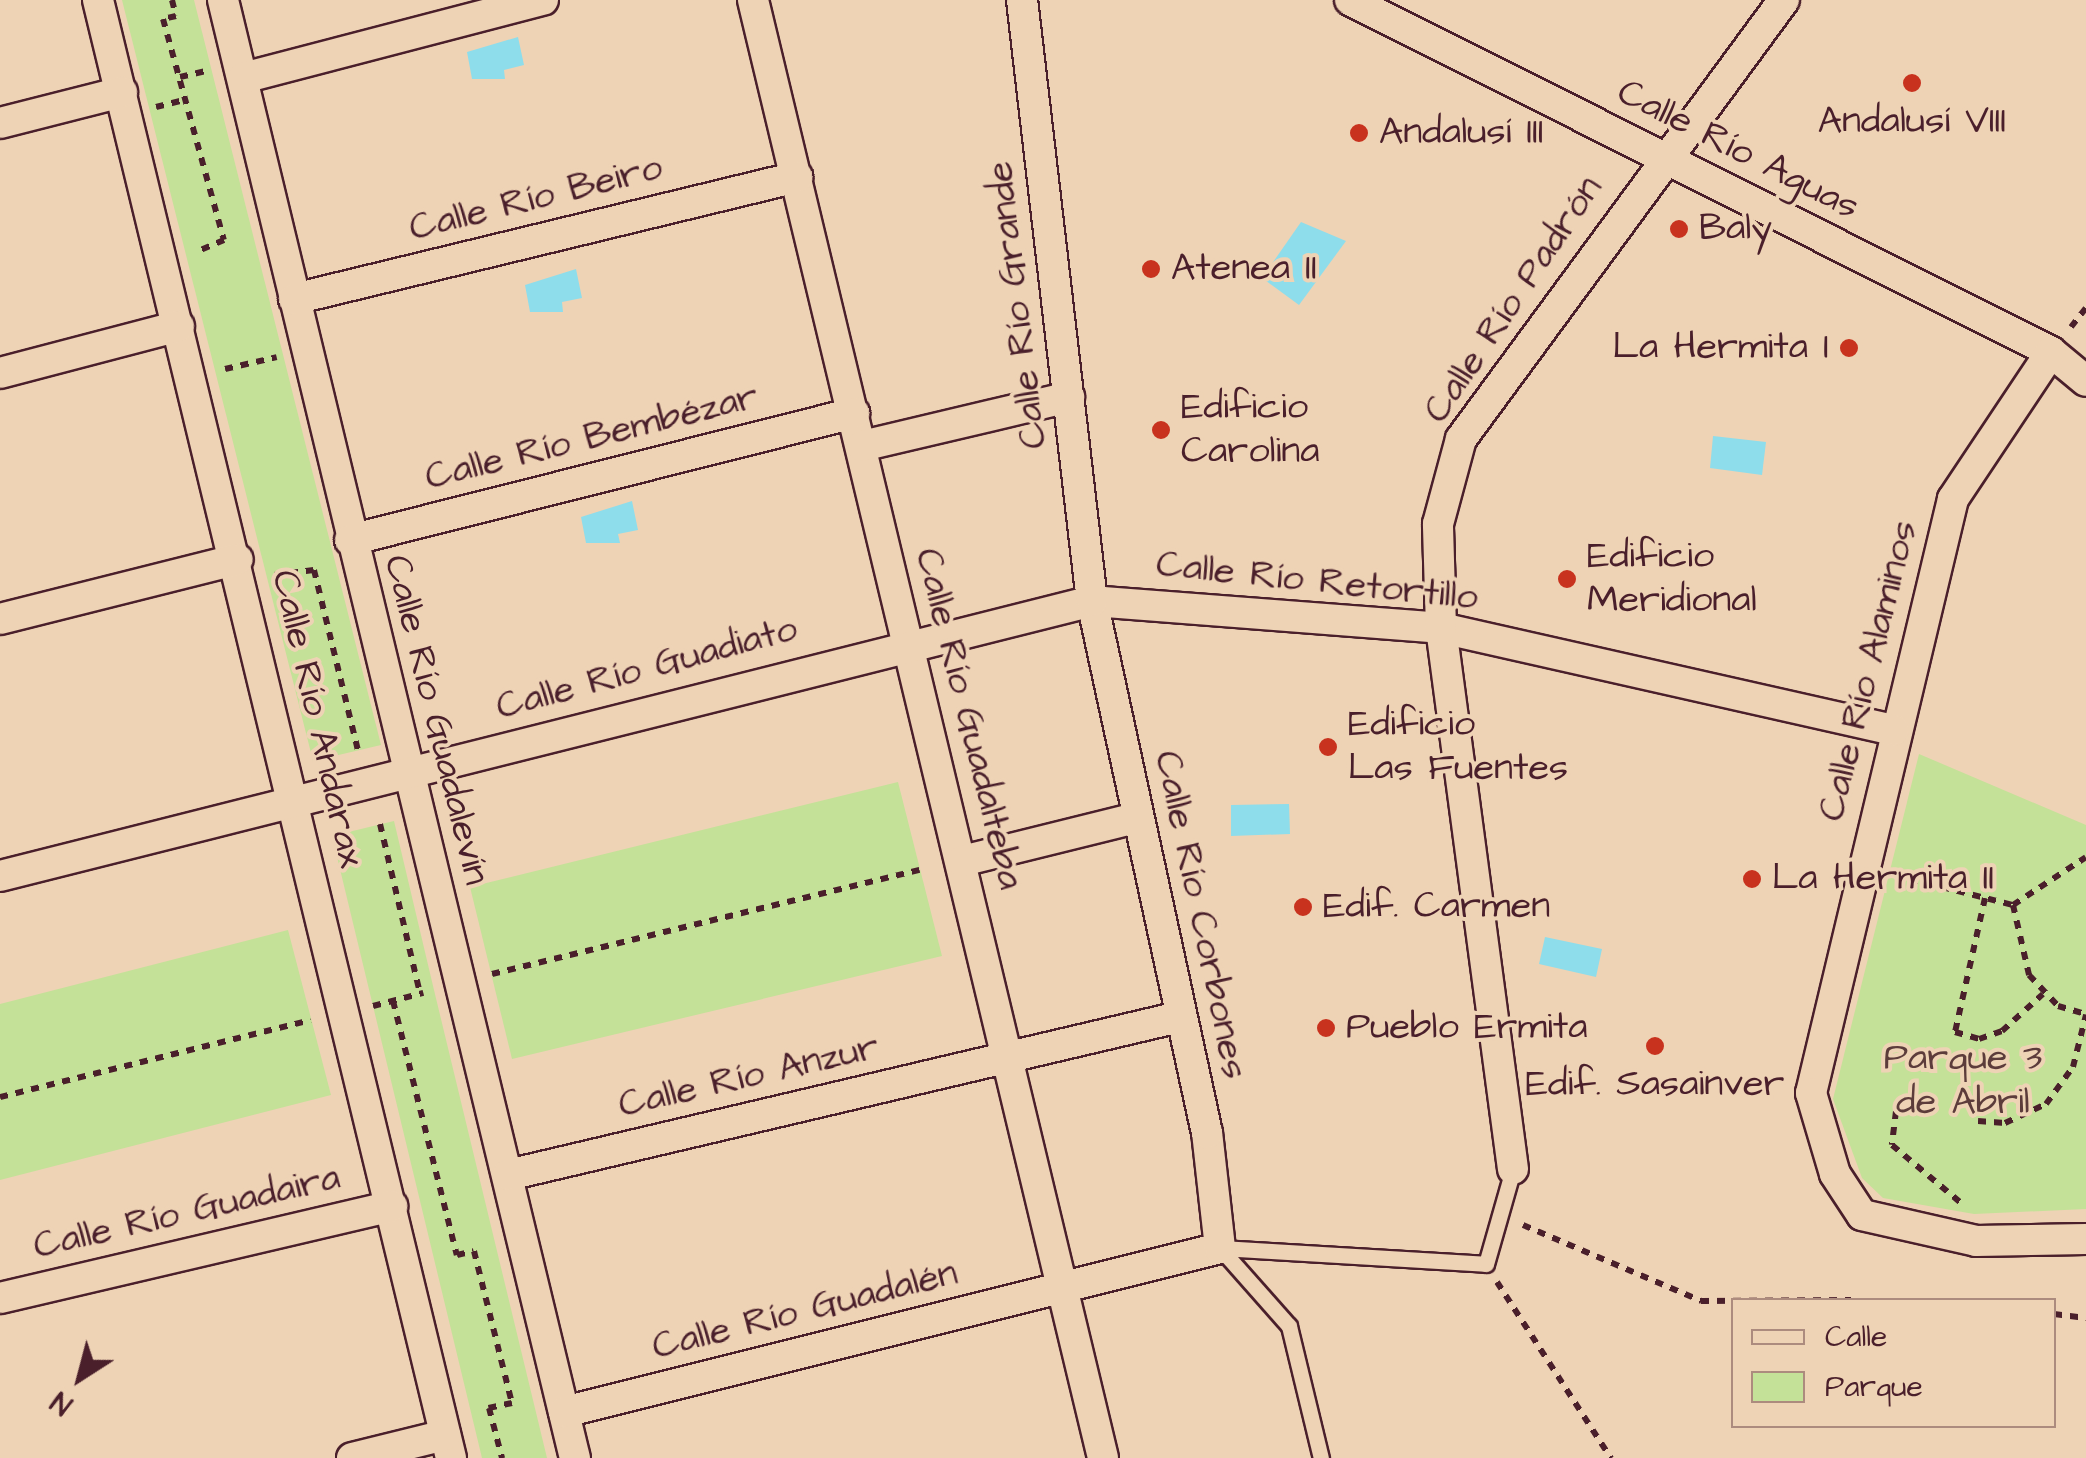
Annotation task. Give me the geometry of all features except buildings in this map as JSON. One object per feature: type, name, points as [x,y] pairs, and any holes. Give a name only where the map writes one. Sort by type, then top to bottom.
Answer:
[{"type":"street","name":"Calle Río Andarax","points":[[98,0],[238,559],[448,1446]]},
{"type":"street","name":"Calle Río Guadalevín","points":[[223,0],[350,540],[575,1458]]},
{"type":"street","points":[[243,78],[543,0]]},
{"type":"street","name":"Calle Río Guadalteba","points":[[753,0],[1064,1286],[1102,1458]]},
{"type":"street","name":"Calle Río Grande","points":[[1022,0],[1092,601]]},
{"type":"street","name":"Calle Río Aguas","points":[[1350,0],[2052,352],[2086,381]]},
{"type":"street","name":"Calle Río Padrón","points":[[1513,1168],[1442,628],[1438,524],[1461,440],[1662,157],[1784,0]]},
{"type":"street","points":[[0,123],[122,92]]},
{"type":"street","name":"Calle Río Beiro","points":[[294,298],[797,177]]},
{"type":"street","points":[[0,373],[178,326]]},
{"type":"street","name":"Calle Río Alaminos","points":[[2052,352],[1952,499],[1894,730],[1811,1093],[1836,1174],[1862,1215],[1898,1228],[1976,1241],[2086,1239]]},
{"type":"street","points":[[862,446],[1069,397]]},
{"type":"street","name":"Calle Río Bembézar","points":[[350,540],[854,413]]},
{"type":"street","points":[[0,620],[238,559]]},
{"type":"street","name":"Calle Río Retortillo","points":[[908,643],[1092,601],[1442,628],[1894,730]]},
{"type":"street","name":"Calle Río Corbones","points":[[1092,601],[1179,1017],[1208,1133],[1220,1248]]},
{"type":"street","name":"Calle Río Guadiato","points":[[0,876],[908,643]]},
{"type":"street","points":[[962,861],[1136,818]]},
{"type":"street","name":"Calle Río Anzur","points":[[508,1174],[1179,1017]]},
{"type":"street","name":"Calle Río Guadaira","points":[[0,1298],[392,1206]]},
{"type":"street","name":"Calle Río Guadalén","points":[[564,1412],[1220,1248]]},
{"type":"street","points":[[352,1458],[448,1446]]},
{"type":"lane","points":[[1220,1248],[1486,1264],[1513,1168]]},
{"type":"lane","points":[[1220,1248],[1289,1326],[1321,1458]]},
{"type":"path","points":[[172,0],[176,16],[164,20],[224,240],[195,248],[199,264]]},
{"type":"path","points":[[180,78],[212,70]]},
{"type":"path","points":[[150,109],[187,99]]},
{"type":"path","points":[[221,354],[230,388]]},
{"type":"path","points":[[225,370],[283,356]]},
{"type":"path","points":[[270,559],[275,578],[314,570],[358,750]]},
{"type":"path","points":[[380,824],[420,994]]},
{"type":"path","points":[[2013,906],[2086,857]]},
{"type":"path","points":[[491,974],[920,870]]},
{"type":"path","points":[[1889,873],[2013,906]]},
{"type":"path","points":[[1986,898],[1955,1032],[1979,1039],[2002,1031],[2043,994]]},
{"type":"path","points":[[1978,1121],[2005,1124],[2046,1104],[2073,1066],[2086,1014],[2043,994],[2013,906]]},
{"type":"path","points":[[374,1006],[434,990]]},
{"type":"path","points":[[392,1001],[457,1255],[474,1250],[512,1403]]},
{"type":"path","points":[[0,1097],[311,1020]]},
{"type":"path","points":[[1896,1112],[1892,1145],[1948,1192]]},
{"type":"path","points":[[1500,1216],[1701,1300],[1731,1300]]},
{"type":"path","points":[[1486,1264],[1610,1458]]},
{"type":"path","points":[[2056,1314],[2086,1318]]},
{"type":"path","points":[[472,1412],[522,1400]]},
{"type":"path","points":[[490,1408],[502,1458]]},
{"type":"green space","points":[[122,0],[194,0],[381,745],[313,761]]},
{"type":"green space","name":"Parque 3 de Abril","points":[[1919,754],[2086,825],[2086,1209],[1974,1214],[1883,1198],[1862,1178],[1833,1099]]},
{"type":"green space","points":[[898,782],[942,956],[512,1059],[470,887]]},
{"type":"green space","points":[[394,821],[547,1458],[482,1458],[332,836]]},
{"type":"green space","points":[[288,930],[331,1095],[0,1180],[0,1004]]},
{"type":"water","points":[[518,37],[524,65],[504,70],[505,79],[472,79],[467,52]]},
{"type":"water","points":[[1301,222],[1346,241],[1299,305],[1262,278]]},
{"type":"water","points":[[576,269],[582,298],[562,302],[563,312],[530,312],[525,285]]},
{"type":"water","points":[[1713,436],[1766,442],[1762,475],[1710,468]]},
{"type":"water","points":[[632,501],[638,530],[618,534],[620,543],[586,543],[581,517]]},
{"type":"water","points":[[1289,804],[1290,834],[1231,836],[1231,805]]},
{"type":"water","points":[[1545,937],[1602,949],[1596,977],[1539,964]]},
{"type":"place","name":"Andalusí VIII","points":[[1912,83]]},
{"type":"place","name":"Andalusí III","points":[[1359,133]]},
{"type":"place","name":"Baly","points":[[1679,229]]},
{"type":"place","name":"Atenea II","points":[[1151,269]]},
{"type":"place","name":"La Hermita I","points":[[1849,348]]},
{"type":"place","name":"Edificio Carolina","points":[[1161,430]]},
{"type":"place","name":"Edificio Meridional","points":[[1567,579]]},
{"type":"place","name":"Edificio Las Fuentes","points":[[1328,747]]},
{"type":"place","name":"La Hermita II","points":[[1752,879]]},
{"type":"place","name":"Edif. Carmen","points":[[1303,907]]},
{"type":"place","name":"Pueblo Ermita","points":[[1326,1028]]},
{"type":"place","name":"Edif. Sasainver","points":[[1655,1046]]}]
